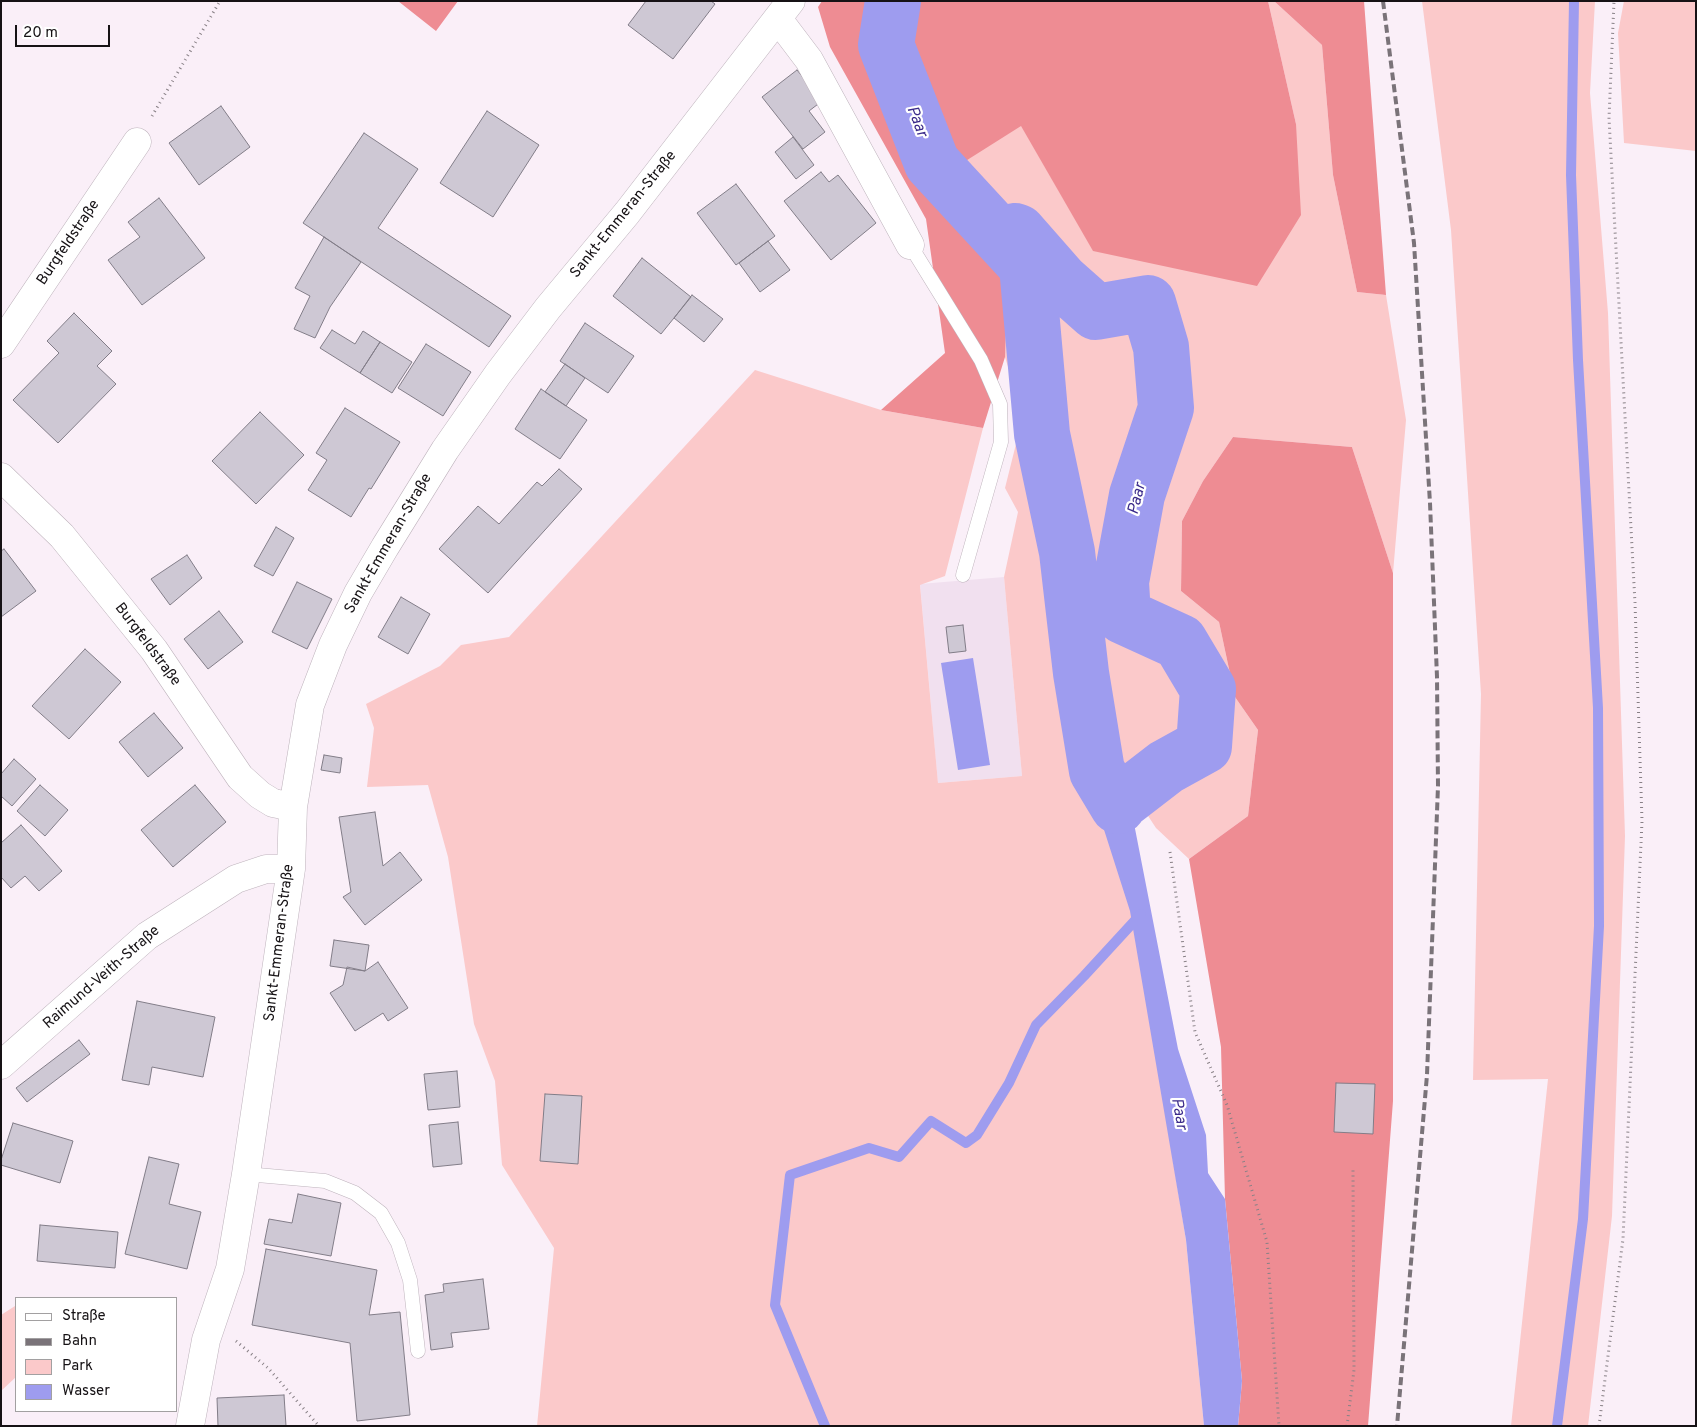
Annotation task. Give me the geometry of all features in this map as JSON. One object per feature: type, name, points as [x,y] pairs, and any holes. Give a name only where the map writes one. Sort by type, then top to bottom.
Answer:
[{"type":"street","name":"Sankt-Emmeran-Straße","points":[[190,1426],[206,1340],[230,1269],[246,1174],[291,869],[293,807],[310,705],[333,645],[358,593],[430,474],[493,382],[548,308],[627,213],[785,10],[809,60],[910,245]]},
{"type":"street","name":"Burgfeldstraße","points":[[1,344],[137,142]]},
{"type":"street","name":"Burgfeldstraße","points":[[1,477],[62,536],[148,643],[240,777],[260,795],[273,803],[293,807]]},
{"type":"street","name":"Raimund-Veith-Straße","points":[[1,1065],[147,936],[236,879],[266,869],[291,869]]},
{"type":"lane","name":"Sankt-Emmeran-Straße","points":[[910,245],[981,360],[1000,404],[1002,442],[963,575]]},
{"type":"lane","points":[[246,1174],[325,1181],[355,1193],[380,1213],[398,1243],[410,1280],[418,1351]]},
{"type":"path","points":[[137,142],[220,1]]},
{"type":"path","points":[[1598,1426],[1623,1239],[1642,821],[1635,604],[1609,118],[1614,1]]},
{"type":"path","points":[[1170,852],[1195,1032],[1227,1105],[1267,1242],[1279,1426]]},
{"type":"path","points":[[1347,1426],[1354,1370],[1353,1170]]},
{"type":"path","points":[[213,1321],[268,1368],[319,1426]]},
{"type":"shaded area","points":[[398,1],[458,1],[436,31]]},
{"type":"shaded area","points":[[822,1],[1268,1],[1296,124],[1301,215],[1257,286],[1093,251],[1021,126],[964,162],[972,225],[1008,281],[1005,357],[983,428],[881,410],[945,353],[926,219],[830,47],[818,7]]},
{"type":"shaded area","points":[[1274,1],[1364,1],[1386,295],[1357,292],[1333,175],[1322,45]]},
{"type":"shaded area","points":[[1233,437],[1352,447],[1393,573],[1393,1101],[1368,1426],[1238,1426],[1242,1381],[1225,1199],[1221,1047],[1189,859],[1248,816],[1258,730],[1235,697],[1219,622],[1181,591],[1182,521],[1203,481]]},
{"type":"shaded area","points":[[1004,577],[1022,776],[938,783],[920,584]]},
{"type":"green space","points":[[1268,1],[1274,1],[1322,45],[1333,175],[1357,292],[1386,295],[1406,420],[1393,573],[1352,447],[1233,437],[1203,481],[1182,521],[1181,591],[1219,622],[1235,697],[1258,730],[1248,816],[1189,859],[1156,828],[1129,787],[1110,774],[1186,1240],[1204,1426],[537,1426],[554,1248],[502,1165],[495,1081],[474,1024],[448,857],[428,785],[367,787],[374,728],[366,704],[440,666],[461,645],[509,637],[755,370],[881,410],[983,428],[945,576],[920,585],[938,783],[1022,776],[1004,577],[1018,512],[1005,488],[1018,436],[1019,403],[1005,357],[1008,281],[972,225],[964,161],[1021,125],[1093,250],[1296,124]]},
{"type":"green space","points":[[1422,1],[1595,1],[1590,93],[1608,313],[1625,836],[1612,1216],[1588,1426],[1511,1426],[1548,1079],[1473,1080],[1481,694],[1451,230]]},
{"type":"green space","points":[[1624,1],[1696,1],[1696,151],[1624,143],[1618,33]]},
{"type":"green space","points":[[15,1306],[15,1378],[1,1391],[1,1315]]},
{"type":"water","points":[[973,658],[990,765],[958,770],[941,663]]},
{"type":"water","points":[[1105,730],[1110,774],[1130,803],[1178,1049],[1206,1135],[1208,1173],[1225,1199],[1242,1381],[1238,1426],[1204,1426],[1186,1240],[1130,911],[1091,789],[1067,743]]},
{"type":"building","points":[[646,1],[711,1],[715,4],[673,59],[628,25]]},
{"type":"building","points":[[797,70],[822,101],[809,111],[825,132],[803,149],[762,97]]},
{"type":"building","points":[[221,106],[250,147],[199,185],[169,143]]},
{"type":"building","points":[[487,111],[539,145],[493,217],[440,183]]},
{"type":"building","points":[[364,133],[418,169],[378,228],[511,316],[489,347],[303,223]]},
{"type":"building","points":[[793,137],[814,165],[796,179],[775,152]]},
{"type":"building","points":[[821,172],[829,182],[838,175],[876,223],[831,260],[784,201]]},
{"type":"building","points":[[736,184],[775,236],[736,265],[697,213]]},
{"type":"building","points":[[159,198],[205,258],[142,305],[108,260],[140,237],[128,222]]},
{"type":"building","points":[[324,237],[361,262],[330,307],[315,338],[294,329],[310,296],[295,288]]},
{"type":"building","points":[[768,241],[790,270],[760,292],[739,263]]},
{"type":"building","points":[[642,258],[691,297],[661,334],[613,296]]},
{"type":"building","points":[[692,295],[723,319],[704,342],[674,318]]},
{"type":"building","points":[[74,313],[112,351],[97,366],[116,384],[58,443],[13,400],[59,353],[47,341]]},
{"type":"building","points":[[585,323],[634,356],[608,393],[560,361]]},
{"type":"building","points":[[332,330],[355,344],[363,331],[380,342],[360,373],[320,348]]},
{"type":"building","points":[[380,342],[412,362],[392,393],[360,373]]},
{"type":"building","points":[[426,344],[471,372],[443,416],[398,388]]},
{"type":"building","points":[[565,364],[585,378],[566,406],[545,392]]},
{"type":"building","points":[[541,389],[587,420],[560,459],[515,429]]},
{"type":"building","points":[[345,408],[400,442],[351,517],[308,490],[327,460],[316,453]]},
{"type":"building","points":[[260,412],[304,455],[256,504],[212,461]]},
{"type":"building","points":[[559,469],[582,489],[488,593],[439,549],[478,506],[499,524],[537,482],[542,486]]},
{"type":"building","points":[[276,527],[294,538],[273,576],[254,566]]},
{"type":"building","points":[[4,549],[36,591],[1,617],[1,551]]},
{"type":"building","points":[[187,555],[202,578],[170,605],[151,579]]},
{"type":"building","points":[[297,582],[332,599],[307,649],[272,632]]},
{"type":"building","points":[[401,597],[430,614],[408,654],[378,637]]},
{"type":"building","points":[[219,611],[243,642],[208,669],[184,639]]},
{"type":"building","points":[[963,625],[966,651],[949,653],[946,627]]},
{"type":"building","points":[[85,649],[121,682],[69,739],[32,706]]},
{"type":"building","points":[[154,713],[183,748],[148,777],[119,742]]},
{"type":"building","points":[[324,755],[342,758],[340,773],[321,770]]},
{"type":"building","points":[[14,759],[36,779],[12,806],[1,796],[1,774]]},
{"type":"building","points":[[40,785],[68,810],[45,836],[17,811]]},
{"type":"building","points":[[195,785],[226,822],[173,867],[141,830]]},
{"type":"building","points":[[375,812],[383,866],[400,852],[422,880],[365,925],[343,897],[351,892],[339,817]]},
{"type":"building","points":[[21,825],[62,871],[39,891],[25,876],[11,888],[1,877],[1,843]]},
{"type":"building","points":[[334,940],[369,945],[365,971],[330,966]]},
{"type":"building","points":[[378,962],[408,1008],[388,1021],[383,1013],[355,1031],[330,993],[343,985],[347,967],[365,971]]},
{"type":"building","points":[[137,1001],[215,1017],[203,1077],[152,1067],[149,1085],[122,1080]]},
{"type":"building","points":[[79,1040],[90,1054],[27,1102],[16,1088]]},
{"type":"building","points":[[457,1071],[460,1107],[428,1110],[424,1074]]},
{"type":"building","points":[[1336,1083],[1375,1084],[1373,1134],[1334,1132]]},
{"type":"building","points":[[545,1094],[582,1096],[578,1164],[540,1161]]},
{"type":"building","points":[[458,1122],[462,1164],[433,1167],[429,1125]]},
{"type":"building","points":[[13,1123],[73,1141],[60,1183],[1,1165]]},
{"type":"building","points":[[149,1157],[179,1164],[169,1204],[201,1212],[187,1269],[125,1254]]},
{"type":"building","points":[[298,1194],[341,1203],[331,1256],[264,1244],[269,1219],[292,1223]]},
{"type":"building","points":[[40,1225],[118,1232],[115,1268],[37,1261]]},
{"type":"building","points":[[266,1249],[377,1270],[369,1315],[400,1312],[410,1415],[357,1421],[350,1343],[252,1325]]},
{"type":"building","points":[[483,1279],[489,1329],[451,1333],[453,1347],[431,1350],[425,1295],[444,1292],[443,1284]]},
{"type":"building","points":[[284,1395],[286,1426],[218,1426],[217,1398]]},
{"type":"waterway","name":"Paar","points":[[893,1],[886,45],[932,163],[1027,266],[1042,434],[1067,552],[1081,673],[1097,771],[1118,806]]},
{"type":"waterway","points":[[1557,1426],[1583,1219],[1599,926],[1598,708],[1578,360],[1571,175],[1574,1]]},
{"type":"waterway","name":"Paar","points":[[1015,231],[1018,232],[1061,281],[1096,312],[1148,303],[1161,347],[1166,408],[1137,495],[1121,582],[1123,616],[1180,642],[1208,689],[1204,746],[1166,767],[1118,804]]},
{"type":"waterway","points":[[825,1426],[775,1305],[790,1175],[869,1148],[899,1157],[931,1121],[966,1143],[977,1135],[1009,1083],[1036,1025],[1141,914]]},
{"type":"railway","points":[[1383,1],[1414,243],[1430,503],[1437,677],[1438,786],[1427,1075],[1397,1426]]}]
